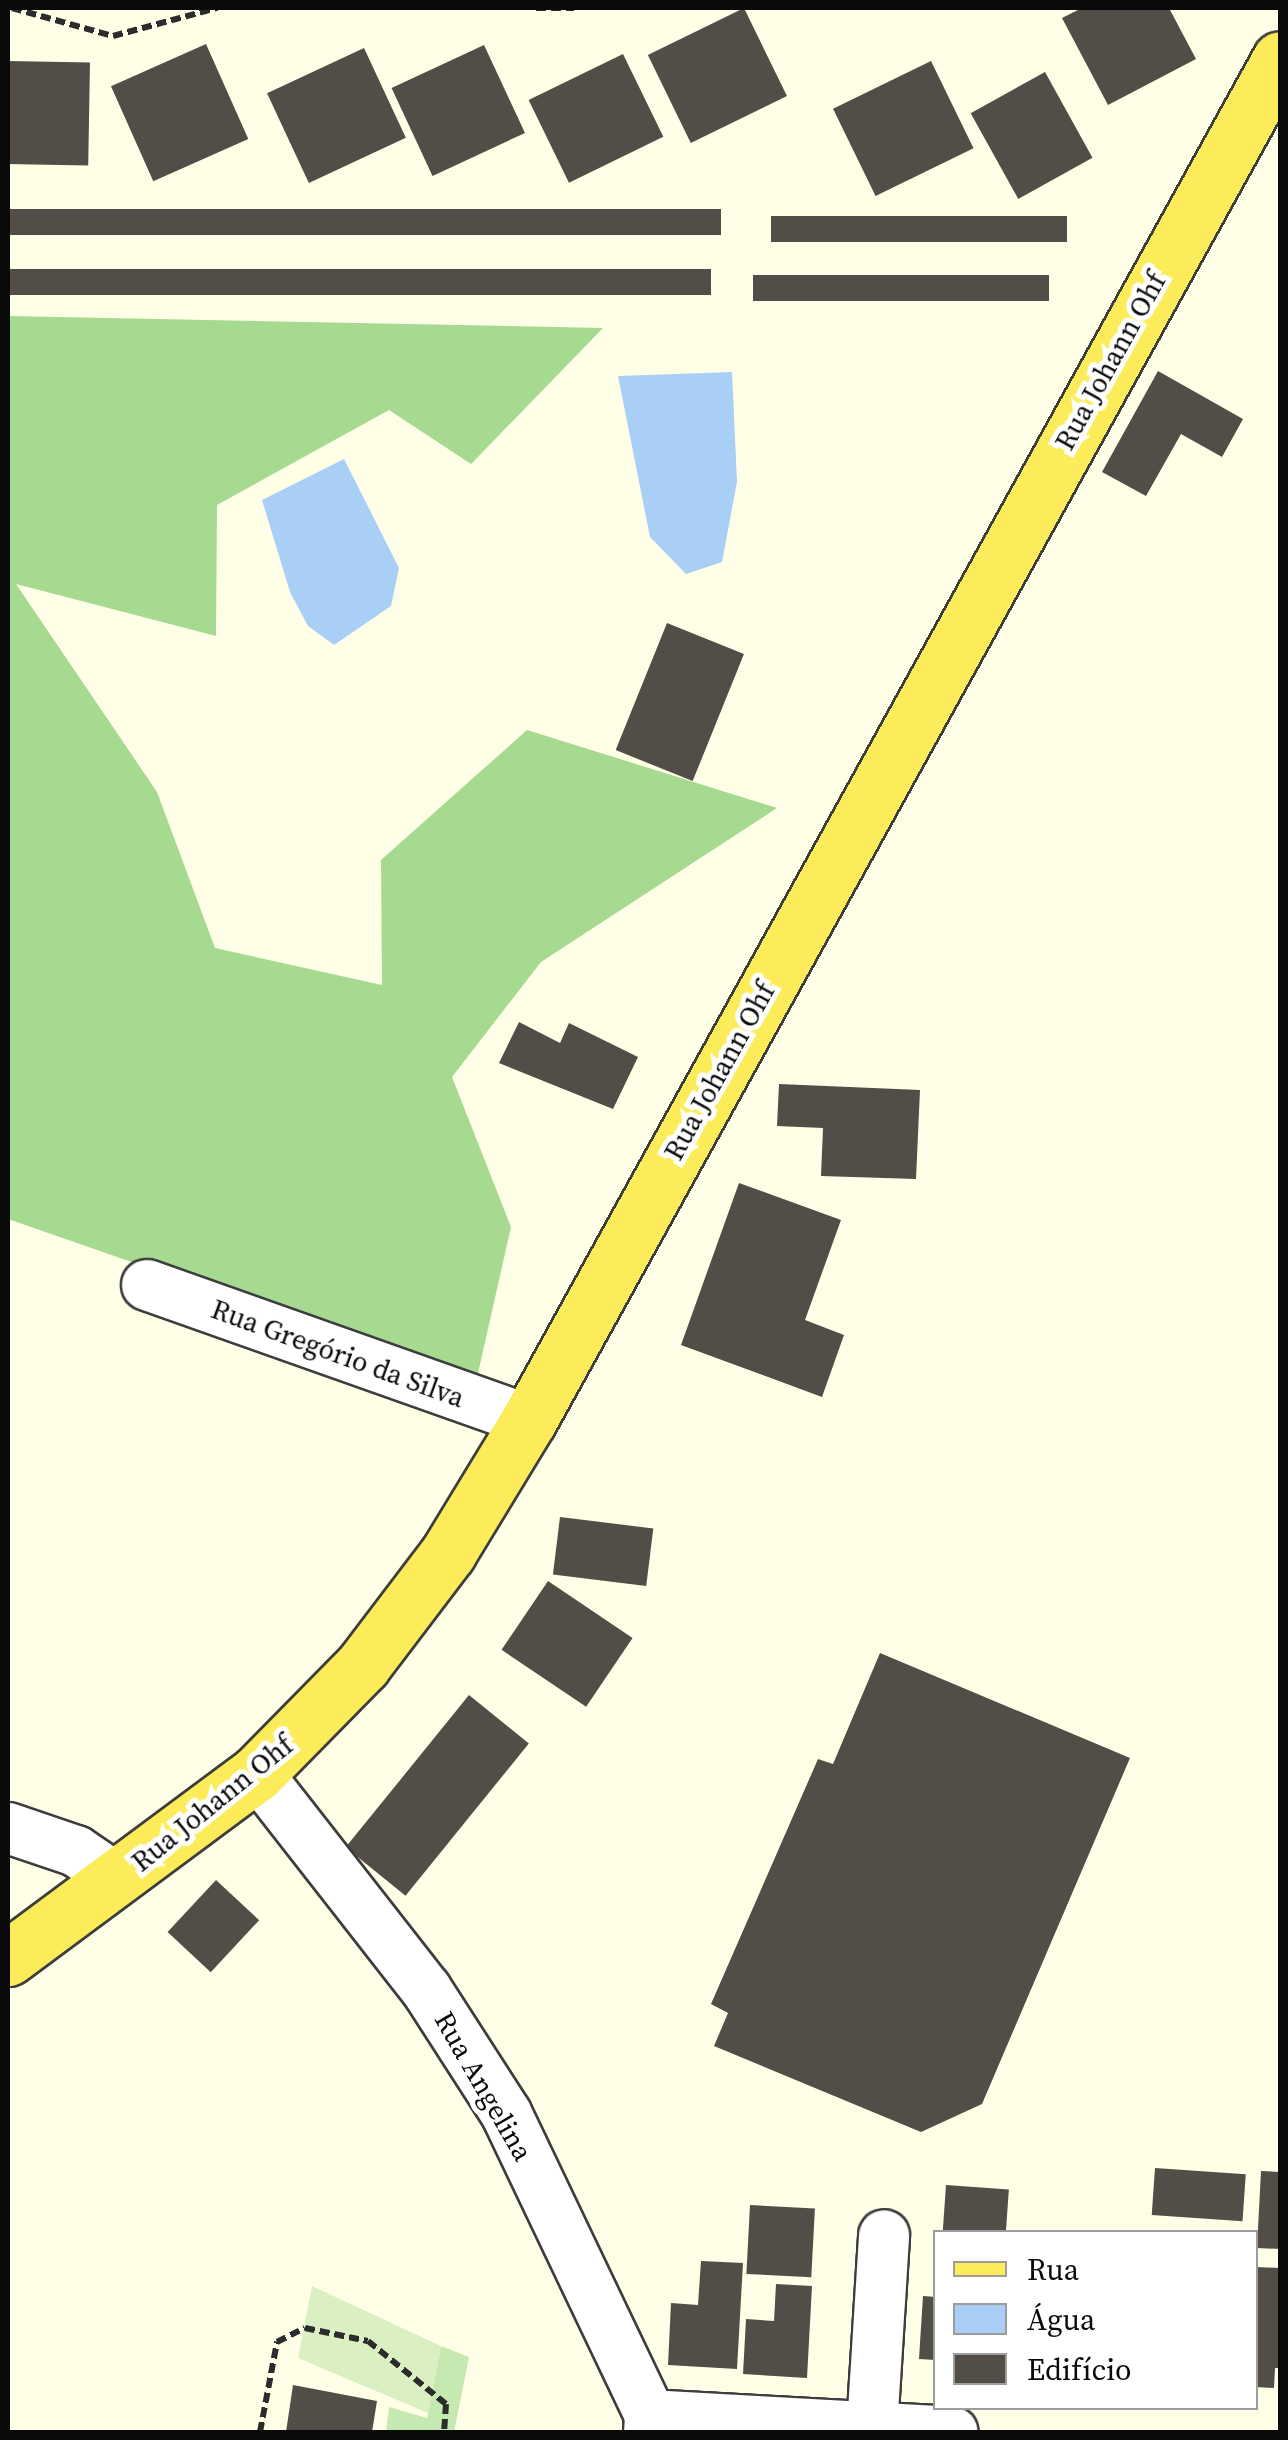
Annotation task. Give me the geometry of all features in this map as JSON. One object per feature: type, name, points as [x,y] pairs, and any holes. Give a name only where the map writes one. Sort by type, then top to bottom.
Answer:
[{"type":"main road","name":"Rua Johann Ohf","points":[[8,1958],[257,1773],[409,1611],[529,1420],[1280,59]]},
{"type":"street","name":"Rua Gregório da Silva","points":[[147,1285],[529,1420]]},
{"type":"street","name":"Rua Angelina","points":[[257,1773],[426,1988],[506,2112],[650,2424]]},
{"type":"street","points":[[8,1828],[76,1851],[117,1879]]},
{"type":"street","points":[[872,2428],[884,2235]]},
{"type":"street","points":[[650,2424],[953,2432]]},
{"type":"path","points":[[12,8],[113,36],[216,8]]},
{"type":"path","points":[[536,8],[574,8]]},
{"type":"path","points":[[260,2432],[277,2342],[305,2328],[368,2342],[446,2404],[444,2432]]},
{"type":"green space","points":[[8,316],[603,328],[471,464],[389,410],[217,505],[216,636],[16,584],[157,792],[215,948],[382,985],[381,860],[527,730],[777,808],[541,962],[452,1077],[511,1227],[476,1382],[8,1219]]},
{"type":"green space","points":[[312,2286],[441,2346],[428,2413],[298,2358]]},
{"type":"green space","points":[[441,2346],[469,2357],[454,2432],[386,2432],[389,2407],[427,2418]]},
{"type":"water","points":[[732,372],[737,482],[722,562],[686,574],[650,537],[618,376]]},
{"type":"water","points":[[344,459],[399,568],[391,606],[334,645],[308,626],[290,592],[262,500]]},
{"type":"building","points":[[744,8],[787,96],[691,143],[648,55]]},
{"type":"building","points":[[1082,8],[1169,8],[1196,59],[1108,105],[1062,18]]},
{"type":"building","points":[[206,44],[248,139],[153,181],[111,86]]},
{"type":"building","points":[[484,45],[525,133],[433,176],[392,88]]},
{"type":"building","points":[[364,48],[406,138],[309,183],[267,93]]},
{"type":"building","points":[[623,54],[663,137],[569,183],[529,100]]},
{"type":"building","points":[[8,61],[90,62],[88,165],[8,164]]},
{"type":"building","points":[[931,61],[974,148],[876,196],[833,109]]},
{"type":"building","points":[[1045,72],[1093,158],[1018,199],[971,113]]},
{"type":"building","points":[[8,209],[721,209],[721,235],[8,235]]},
{"type":"building","points":[[771,216],[1067,216],[1067,242],[771,242]]},
{"type":"building","points":[[8,269],[711,269],[711,295],[8,295]]},
{"type":"building","points":[[753,275],[1049,275],[1049,301],[753,301]]},
{"type":"building","points":[[1158,371],[1243,419],[1222,457],[1181,434],[1146,496],[1102,472]]},
{"type":"building","points":[[667,623],[744,654],[693,781],[616,750]]},
{"type":"building","points":[[519,1022],[560,1043],[569,1023],[638,1057],[613,1109],[499,1063]]},
{"type":"building","points":[[779,1084],[920,1090],[916,1179],[821,1176],[823,1128],[777,1126]]},
{"type":"building","points":[[739,1183],[841,1220],[805,1320],[844,1335],[822,1397],[681,1345]]},
{"type":"building","points":[[560,1517],[653,1528],[646,1586],[553,1575]]},
{"type":"building","points":[[548,1581],[633,1638],[586,1707],[502,1650]]},
{"type":"building","points":[[880,1653],[1130,1758],[982,2104],[921,2132],[714,2046],[728,2013],[711,2004],[818,1759],[833,1764]]},
{"type":"building","points":[[469,1695],[529,1743],[405,1896],[346,1847]]},
{"type":"building","points":[[216,1880],[259,1920],[211,1972],[168,1932]]},
{"type":"building","points":[[1155,2168],[1246,2174],[1242,2221],[1152,2215]]},
{"type":"building","points":[[1261,2171],[1280,2172],[1280,2249],[1258,2248]]},
{"type":"building","points":[[946,2185],[1009,2189],[1006,2230],[943,2230]]},
{"type":"building","points":[[750,2205],[815,2208],[811,2277],[746,2274]]},
{"type":"building","points":[[701,2261],[743,2263],[737,2369],[668,2365],[671,2303],[698,2305]]},
{"type":"building","points":[[1258,2267],[1280,2268],[1280,2368],[1275,2368],[1274,2388],[1258,2387]]},
{"type":"building","points":[[776,2284],[812,2286],[807,2378],[743,2374],[746,2319],[774,2321]]},
{"type":"building","points":[[923,2296],[933,2297],[933,2360],[919,2359]]},
{"type":"building","points":[[293,2385],[377,2401],[372,2432],[286,2432]]}]
